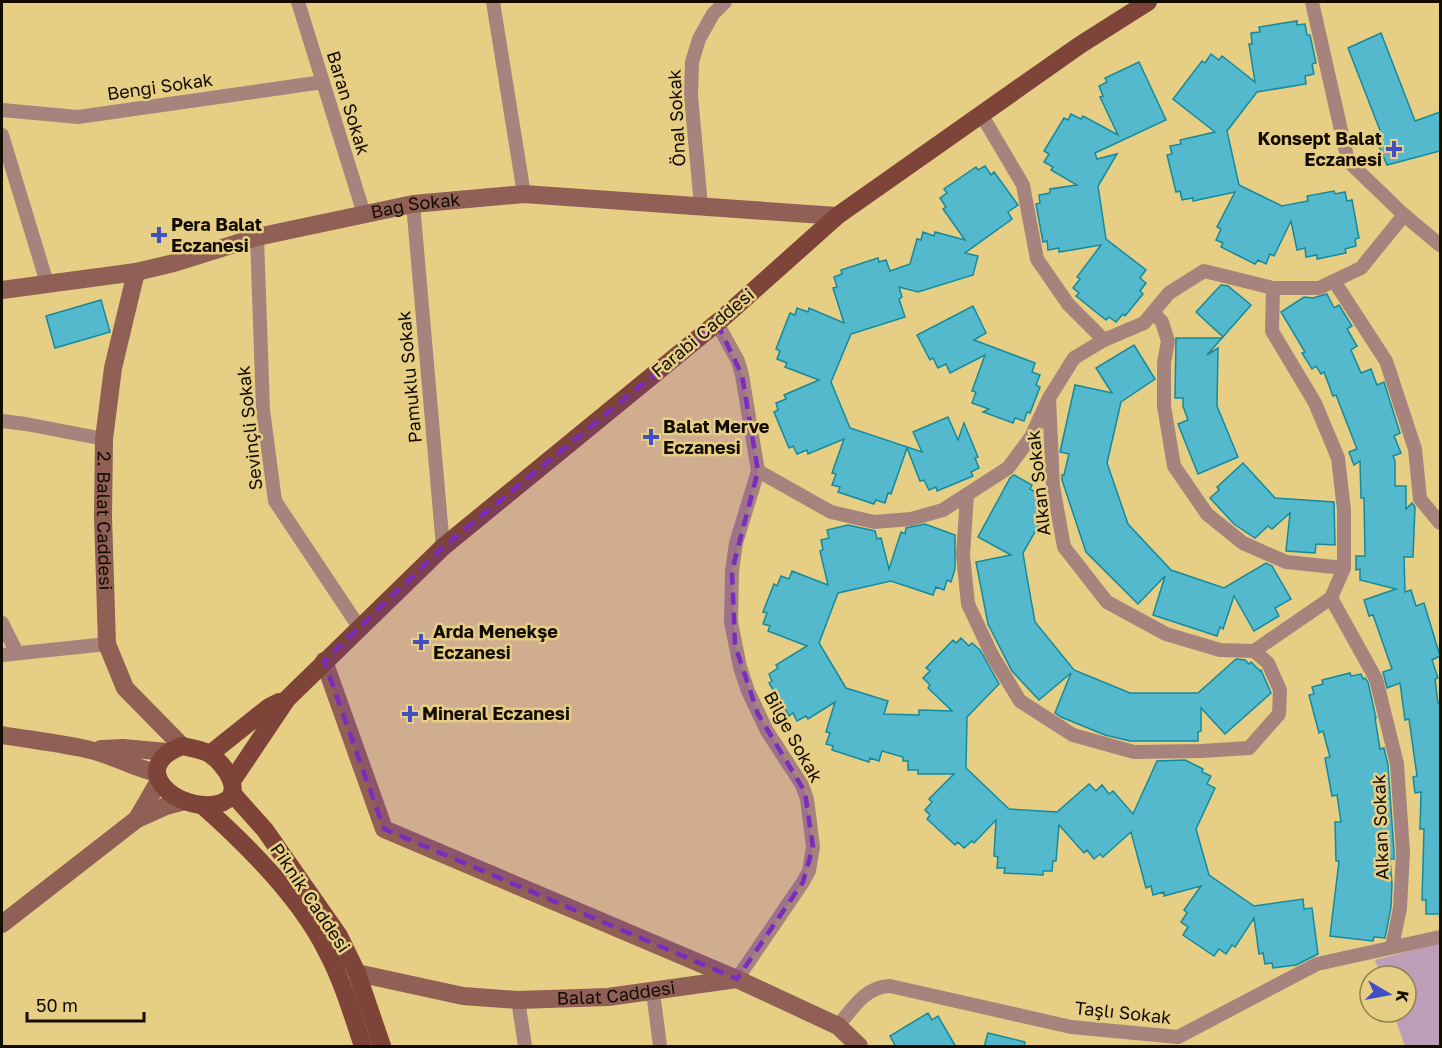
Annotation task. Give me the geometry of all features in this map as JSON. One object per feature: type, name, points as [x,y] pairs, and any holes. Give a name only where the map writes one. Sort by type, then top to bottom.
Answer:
[{"type":"main road","name":"Farabi Caddesi","points":[[287,699],[443,547],[717,323],[837,216],[1080,45],[1148,2]]},
{"type":"main road","points":[[210,754],[269,707],[287,699]]},
{"type":"main road","points":[[232,787],[228,772],[210,754],[197,748],[174,749],[158,763],[158,777],[163,788],[170,794],[194,803],[218,804],[228,798],[232,787],[287,699]]},
{"type":"main road","name":"Piknik Caddesi","points":[[232,787],[339,936],[357,972],[382,1047]]},
{"type":"main road","name":"Piknik Caddesi","points":[[194,803],[239,838],[305,915],[335,968],[363,1047]]},
{"type":"street","name":"Baran Sokak","points":[[298,2],[364,214]]},
{"type":"street","points":[[493,2],[524,194]]},
{"type":"street","name":"Önal Sokak","points":[[701,206],[691,96],[692,62],[699,39],[713,14],[724,2]]},
{"type":"street","points":[[1312,2],[1348,161],[1404,215],[1440,245]]},
{"type":"street","name":"Bengi Sokak","points":[[2,111],[78,117],[323,82]]},
{"type":"street","points":[[981,114],[1023,185],[1037,259],[1068,304],[1104,340]]},
{"type":"street","points":[[2,135],[47,283]]},
{"type":"street","name":"Bağ Sokak","points":[[2,290],[136,272],[174,263],[257,237],[413,204],[524,194],[837,216]]},
{"type":"street","name":"Pamuklu Sokak","points":[[413,204],[443,547]]},
{"type":"street","points":[[758,471],[831,512],[874,522],[912,519],[943,510],[1008,468],[1031,437],[1049,398],[1074,358],[1104,340],[1144,323],[1169,293],[1204,271],[1273,288],[1318,288],[1361,268],[1404,215]]},
{"type":"street","name":"Sevinçli Sokak","points":[[257,237],[262,410],[275,501],[359,627]]},
{"type":"street","name":"2. Balat Caddesi","points":[[136,272],[113,368],[104,439],[107,644],[125,688],[174,749]]},
{"type":"street","points":[[1334,281],[1386,361],[1415,449],[1420,499],[1440,523]]},
{"type":"street","points":[[967,495],[963,555],[968,604],[992,655],[1020,701],[1073,735],[1134,752],[1249,748],[1279,714],[1281,690],[1268,663],[1254,651],[1331,598],[1344,568],[1344,510],[1338,458],[1315,404],[1272,332],[1273,288]]},
{"type":"street","points":[[1153,312],[1162,322],[1168,341],[1164,363],[1164,406],[1174,466],[1207,514],[1244,543],[1286,562],[1344,568]]},
{"type":"street","name":"Bilge Sokak","points":[[717,323],[738,361],[742,375],[758,471],[741,522],[732,570],[731,610],[735,645],[745,683],[758,714],[805,792],[813,847],[809,871],[803,882],[737,979]]},
{"type":"street","name":"Alkan Sokak","points":[[1049,398],[1053,486],[1064,547],[1107,602],[1166,634],[1220,650],[1254,651]]},
{"type":"street","points":[[2,421],[104,439]]},
{"type":"street","name":"Alkan Sokak","points":[[1331,598],[1376,679],[1397,764],[1403,852],[1400,908],[1392,947]]},
{"type":"street","points":[[2,623],[17,653]]},
{"type":"street","points":[[2,655],[107,644]]},
{"type":"street","points":[[324,661],[384,829],[737,979],[838,1026],[859,1047]]},
{"type":"street","points":[[2,735],[91,750],[121,760],[158,777],[137,819]]},
{"type":"street","points":[[91,750],[123,747],[174,749]]},
{"type":"street","points":[[2,924],[137,819],[166,806],[194,803]]},
{"type":"street","name":"Taşlı Sokak","points":[[838,1026],[867,993],[882,986],[1071,1027],[1178,1037],[1317,964],[1440,937]]},
{"type":"street","name":"Balat Caddesi","points":[[357,972],[464,996],[518,1000],[608,997],[737,979]]},
{"type":"street","points":[[652,992],[660,1047]]},
{"type":"street","points":[[518,1000],[525,1047]]},
{"type":"highlighted area","points":[[717,323],[742,375],[758,471],[732,571],[735,645],[758,714],[805,792],[813,847],[803,882],[737,979],[384,829],[324,661],[443,547]]},
{"type":"shaded area","points":[[1440,943],[1440,1046],[1405,1046],[1397,1024],[1418,1024],[1418,964],[1376,964],[1375,960]]},
{"type":"building","points":[[1297,21],[1297,25],[1305,24],[1307,35],[1310,35],[1316,63],[1312,64],[1314,74],[1305,76],[1306,84],[1257,92],[1227,131],[1239,185],[1282,206],[1308,201],[1307,196],[1334,191],[1335,194],[1345,192],[1347,201],[1352,200],[1359,238],[1355,239],[1356,246],[1345,249],[1346,253],[1317,259],[1317,255],[1306,257],[1305,248],[1297,250],[1291,221],[1274,256],[1270,254],[1266,264],[1258,260],[1255,264],[1221,247],[1223,243],[1216,240],[1221,229],[1217,227],[1235,192],[1193,201],[1193,198],[1182,200],[1180,191],[1176,192],[1167,155],[1172,154],[1170,146],[1181,144],[1180,140],[1215,132],[1173,99],[1202,61],[1205,63],[1211,54],[1219,60],[1222,56],[1255,82],[1249,44],[1252,44],[1251,33],[1260,32],[1259,27]]},
{"type":"building","points":[[1381,33],[1415,121],[1440,112],[1440,151],[1387,165],[1374,135],[1381,133],[1348,48]]},
{"type":"building","points":[[1139,62],[1166,120],[1095,153],[1097,159],[1117,154],[1098,186],[1106,239],[1146,270],[1140,278],[1146,283],[1140,291],[1143,294],[1125,316],[1123,314],[1116,322],[1109,317],[1106,320],[1076,296],[1079,293],[1073,288],[1080,279],[1077,277],[1101,245],[1059,252],[1059,248],[1048,250],[1047,241],[1043,242],[1036,204],[1040,203],[1039,195],[1050,193],[1050,189],[1077,185],[1051,170],[1053,167],[1044,162],[1049,154],[1044,151],[1064,118],[1068,120],[1071,114],[1081,119],[1083,116],[1118,135],[1100,97],[1103,96],[1099,86],[1107,82],[1105,78]]},
{"type":"building","points":[[985,166],[991,175],[994,172],[1018,205],[1008,212],[1012,219],[965,253],[978,256],[973,275],[918,292],[899,287],[902,297],[899,299],[905,317],[851,334],[831,382],[850,428],[922,452],[913,432],[948,417],[958,440],[964,423],[978,457],[975,458],[979,468],[971,472],[973,476],[937,491],[936,487],[929,490],[924,480],[920,481],[907,448],[891,494],[888,493],[885,503],[876,500],[874,504],[838,492],[840,487],[832,485],[836,474],[832,473],[844,439],[808,454],[807,450],[797,454],[793,446],[789,448],[774,412],[778,410],[776,403],[786,399],[784,395],[819,380],[785,367],[787,363],[777,359],[780,351],[776,349],[790,313],[795,315],[797,308],[808,312],[809,308],[844,323],[833,288],[837,287],[834,277],[842,274],[841,270],[878,258],[879,262],[886,260],[890,271],[910,264],[917,239],[921,240],[923,232],[934,236],[935,232],[965,240],[943,209],[946,207],[940,198],[947,193],[944,189],[976,167],[978,170]]},
{"type":"building","points":[[1221,285],[1228,286],[1251,305],[1223,337],[1196,312]]},
{"type":"building","points":[[1327,294],[1334,308],[1339,305],[1352,326],[1347,329],[1357,346],[1351,350],[1361,373],[1371,369],[1377,385],[1384,382],[1400,433],[1394,436],[1401,453],[1393,456],[1395,486],[1406,486],[1406,509],[1412,503],[1415,507],[1413,557],[1404,557],[1405,592],[1411,590],[1416,606],[1424,603],[1440,656],[1432,660],[1438,678],[1435,679],[1438,703],[1440,703],[1440,914],[1426,914],[1426,900],[1422,900],[1424,829],[1420,829],[1421,792],[1415,793],[1413,777],[1417,776],[1409,719],[1405,720],[1400,683],[1387,688],[1383,672],[1392,669],[1373,615],[1369,616],[1364,600],[1396,589],[1360,580],[1360,569],[1356,570],[1356,556],[1365,556],[1364,498],[1361,498],[1360,461],[1354,465],[1349,452],[1357,449],[1336,395],[1333,396],[1324,372],[1321,374],[1316,366],[1312,369],[1302,353],[1305,352],[1281,312],[1304,297],[1313,298]]},
{"type":"building","points":[[101,300],[110,332],[55,348],[46,316]]},
{"type":"building","points":[[973,306],[986,333],[974,340],[1035,363],[1032,372],[1040,375],[1036,385],[1040,387],[1030,413],[1027,412],[1024,421],[1015,418],[1013,423],[983,412],[989,409],[972,403],[976,392],[972,391],[985,355],[950,373],[946,364],[938,368],[933,358],[930,360],[917,335]]},
{"type":"building","points":[[1176,338],[1222,338],[1207,355],[1218,348],[1217,406],[1238,457],[1198,474],[1178,424],[1188,420],[1183,398],[1175,398]]},
{"type":"building","points":[[1134,345],[1155,379],[1121,402],[1107,463],[1128,524],[1171,570],[1224,588],[1266,563],[1272,566],[1291,599],[1275,608],[1279,616],[1254,631],[1234,596],[1223,629],[1220,627],[1217,636],[1153,615],[1165,576],[1138,604],[1086,552],[1062,480],[1069,454],[1060,452],[1075,385],[1112,393],[1096,368]]},
{"type":"building","points":[[1243,463],[1275,498],[1334,502],[1335,545],[1316,544],[1315,553],[1286,551],[1290,513],[1272,529],[1268,526],[1255,538],[1234,524],[1210,498],[1219,490],[1217,487]]},
{"type":"building","points":[[1014,475],[1032,485],[1030,489],[1046,498],[1048,509],[1023,553],[1035,622],[1074,670],[1130,693],[1198,693],[1236,659],[1245,660],[1261,670],[1271,693],[1225,734],[1201,708],[1201,731],[1198,732],[1198,741],[1130,741],[1105,735],[1061,717],[1055,713],[1071,673],[1039,700],[1012,671],[988,624],[976,562],[1011,555],[978,537],[1010,478]]},
{"type":"building","points":[[925,524],[955,535],[955,569],[951,582],[947,580],[944,590],[936,587],[933,595],[891,581],[838,593],[819,643],[846,688],[888,701],[884,714],[919,715],[919,710],[952,711],[928,688],[930,685],[923,678],[930,671],[926,668],[953,640],[956,643],[961,638],[969,646],[972,643],[980,650],[999,684],[967,717],[966,768],[1009,809],[1057,812],[1089,784],[1096,791],[1102,785],[1109,794],[1113,791],[1133,814],[1157,761],[1185,760],[1203,769],[1202,772],[1211,776],[1207,784],[1215,788],[1196,829],[1209,875],[1254,906],[1303,899],[1304,909],[1312,908],[1318,954],[1296,965],[1273,968],[1272,963],[1265,964],[1263,953],[1259,954],[1254,918],[1235,947],[1232,945],[1226,954],[1219,949],[1214,956],[1183,935],[1188,927],[1181,922],[1187,913],[1184,910],[1201,886],[1164,896],[1164,892],[1153,895],[1151,886],[1146,888],[1131,832],[1103,857],[1100,854],[1094,859],[1087,850],[1084,853],[1059,825],[1056,861],[1053,861],[1052,871],[1043,871],[1043,875],[1004,873],[1005,868],[997,868],[998,857],[994,856],[996,820],[974,843],[972,841],[964,848],[958,842],[955,845],[927,819],[930,815],[925,810],[932,802],[929,799],[954,774],[918,774],[918,770],[908,770],[908,761],[903,761],[903,757],[882,751],[879,761],[870,758],[869,762],[832,750],[833,746],[826,744],[830,733],[826,732],[835,702],[808,719],[806,716],[797,721],[793,713],[789,716],[769,683],[772,681],[769,674],[778,668],[776,665],[807,646],[768,631],[770,626],[763,624],[767,613],[763,612],[774,584],[777,586],[781,576],[789,579],[792,571],[828,585],[820,551],[823,550],[821,540],[829,538],[827,530],[848,525],[875,531],[877,539],[881,538],[889,569],[901,532],[905,534],[906,528]]},
{"type":"building","points":[[1350,673],[1351,676],[1361,674],[1368,682],[1380,749],[1384,748],[1388,765],[1394,852],[1394,859],[1390,859],[1391,907],[1385,938],[1374,937],[1373,941],[1330,936],[1339,861],[1336,861],[1335,822],[1341,822],[1337,795],[1332,796],[1325,758],[1330,757],[1323,731],[1319,733],[1309,695],[1314,694],[1312,687],[1323,684],[1322,680]]},
{"type":"building","points":[[928,1013],[932,1020],[938,1016],[956,1047],[896,1047],[890,1036]]},
{"type":"building","points":[[988,1033],[1025,1042],[1024,1047],[984,1047]]},
{"type":"place","name":"Konsept Balat Eczanesi","points":[[1394,149]]},
{"type":"place","name":"Pera Balat Eczanesi","points":[[159,235]]},
{"type":"place","name":"Balat Merve Eczanesi","points":[[651,437]]},
{"type":"place","name":"Arda Menekşe Eczanesi","points":[[421,642]]},
{"type":"place","name":"Mineral Eczanesi","points":[[410,714]]}]
